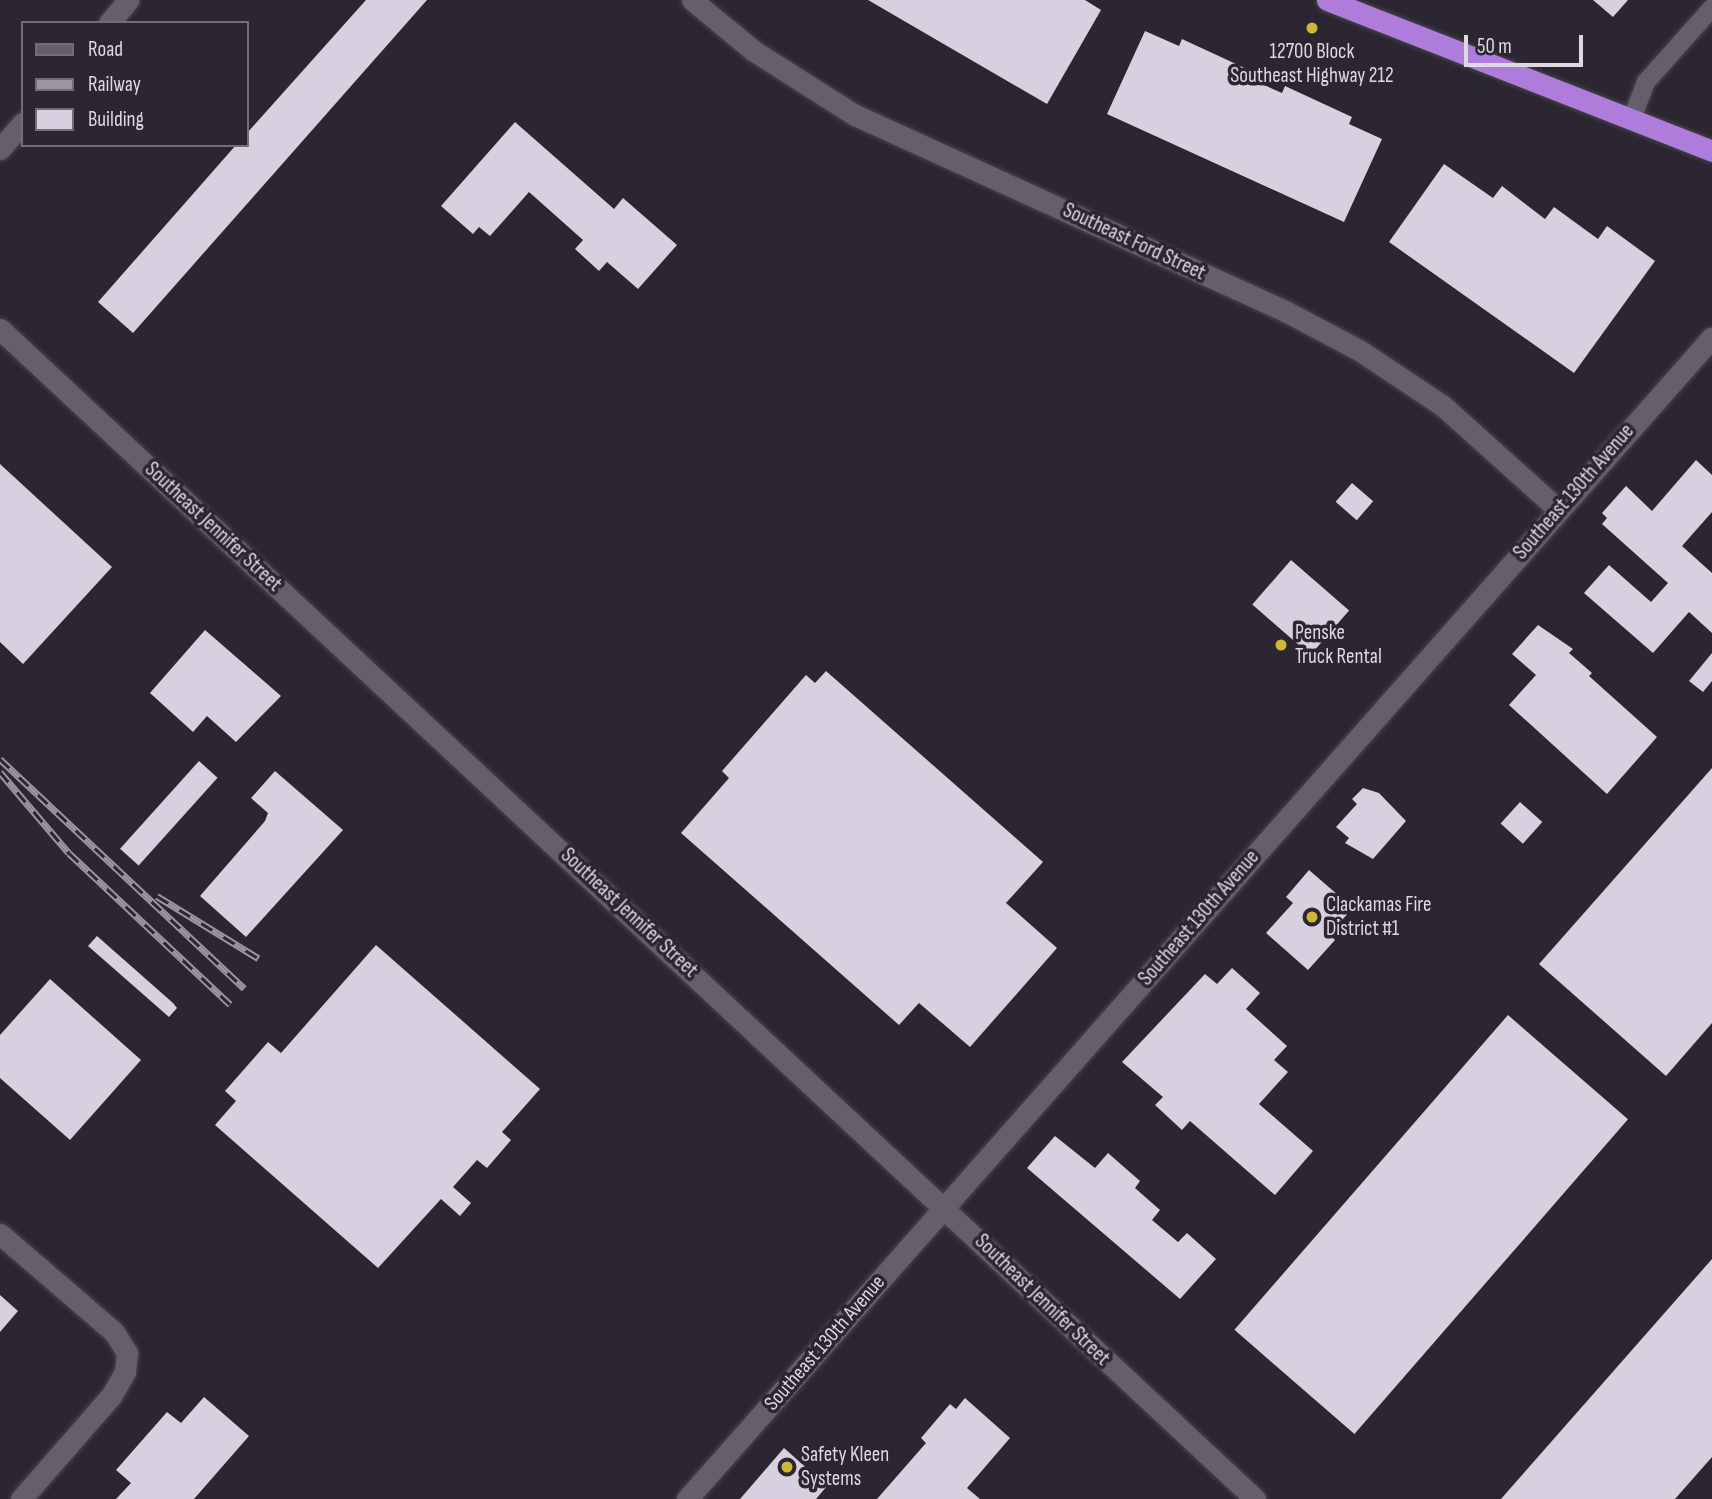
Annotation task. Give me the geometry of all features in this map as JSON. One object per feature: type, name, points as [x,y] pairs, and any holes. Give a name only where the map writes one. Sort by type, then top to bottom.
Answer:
[{"type":"highway","points":[[1327,0],[1712,151]]},
{"type":"street","points":[[110,21],[128,0]]},
{"type":"street","name":"Southeast Ford Street","points":[[692,0],[754,51],[855,115],[1285,312],[1359,350],[1443,406],[1559,510]]},
{"type":"street","points":[[1631,121],[1646,82],[1712,8]]},
{"type":"street","points":[[0,149],[21,124]]},
{"type":"street","name":"Southeast Jennifer Street","points":[[0,329],[945,1207],[1255,1499]]},
{"type":"street","name":"Southeast 130th Avenue","points":[[687,1499],[1712,337]]},
{"type":"street","points":[[0,1234],[114,1332],[127,1359],[111,1396],[21,1499]]},
{"type":"building","points":[[366,0],[427,0],[133,333],[98,302],[234,147],[248,147],[248,132]]},
{"type":"building","points":[[868,0],[1085,0],[1101,10],[1047,104]]},
{"type":"building","points":[[1593,0],[1628,0],[1613,17]]},
{"type":"building","points":[[1145,31],[1179,46],[1182,39],[1249,70],[1246,77],[1282,93],[1285,86],[1352,117],[1349,124],[1382,139],[1344,222],[1107,114]]},
{"type":"building","points":[[515,122],[614,209],[623,198],[677,245],[638,289],[607,262],[599,271],[575,249],[583,240],[529,192],[490,236],[479,227],[473,234],[441,206]]},
{"type":"building","points":[[1444,164],[1493,198],[1502,186],[1545,219],[1554,207],[1598,239],[1607,226],[1655,261],[1574,373],[1389,242]]},
{"type":"building","points":[[1696,460],[1712,475],[1712,512],[1682,546],[1712,573],[1712,633],[1689,612],[1653,653],[1584,593],[1609,565],[1651,602],[1668,583],[1602,524],[1607,518],[1602,513],[1626,486],[1652,511]]},
{"type":"building","points":[[0,464],[112,567],[23,664],[0,642]]},
{"type":"building","points":[[1352,483],[1373,501],[1357,520],[1336,502]]},
{"type":"building","points":[[1291,560],[1349,611],[1310,655],[1252,605]]},
{"type":"building","points":[[1538,625],[1573,649],[1569,653],[1592,673],[1589,676],[1657,737],[1607,794],[1509,705],[1536,675],[1512,654]]},
{"type":"building","points":[[205,630],[281,696],[236,742],[207,716],[193,732],[150,693]]},
{"type":"building","points":[[1712,653],[1712,681],[1703,692],[1689,681]]},
{"type":"building","points":[[826,671],[1043,862],[1006,903],[1057,948],[970,1047],[919,1003],[899,1025],[681,833],[729,778],[722,771],[806,675],[815,683]]},
{"type":"building","points":[[199,761],[218,778],[139,865],[120,849]]},
{"type":"building","points":[[1712,768],[1712,1023],[1666,1076],[1539,964]]},
{"type":"building","points":[[275,771],[343,830],[246,937],[200,896],[265,821],[268,813],[251,798]]},
{"type":"building","points":[[1363,788],[1379,793],[1406,821],[1373,859],[1345,843],[1349,838],[1336,827],[1357,804],[1352,799]]},
{"type":"building","points":[[1520,802],[1542,822],[1523,844],[1501,824]]},
{"type":"building","name":"Clackamas Fire District #1","points":[[1309,870],[1353,908],[1329,934],[1335,940],[1308,970],[1266,933],[1293,903],[1286,897]]},
{"type":"building","points":[[97,936],[173,1003],[177,1008],[169,1017],[88,946]]},
{"type":"building","points":[[376,945],[540,1089],[502,1132],[511,1140],[487,1168],[477,1160],[453,1187],[471,1203],[460,1216],[441,1199],[378,1268],[215,1125],[236,1101],[225,1091],[268,1042],[281,1053]]},
{"type":"building","points":[[1232,968],[1260,993],[1246,1009],[1287,1046],[1274,1060],[1288,1072],[1259,1104],[1313,1151],[1275,1195],[1190,1121],[1182,1130],[1155,1105],[1163,1097],[1122,1062],[1205,974],[1217,984]]},
{"type":"building","points":[[50,979],[141,1060],[70,1140],[0,1078],[0,1035]]},
{"type":"building","points":[[1508,1015],[1628,1119],[1354,1434],[1234,1330]]},
{"type":"building","points":[[1055,1136],[1095,1168],[1108,1153],[1140,1181],[1135,1188],[1160,1210],[1152,1220],[1178,1242],[1187,1233],[1216,1259],[1180,1299],[1027,1168]]},
{"type":"building","points":[[1712,1259],[1712,1457],[1675,1499],[1501,1499]]},
{"type":"building","points":[[0,1295],[18,1311],[0,1332]]},
{"type":"building","points":[[204,1397],[249,1436],[194,1499],[116,1499],[131,1483],[116,1470],[167,1412],[181,1423]]},
{"type":"building","points":[[965,1398],[1010,1438],[967,1488],[980,1499],[877,1499],[926,1443],[921,1438],[950,1404],[956,1409]]},
{"type":"building","name":"Safety Kleen Systems","points":[[784,1448],[827,1486],[816,1499],[740,1499]]},
{"type":"railway","points":[[0,759],[244,988]]},
{"type":"railway","points":[[0,772],[69,853],[230,1004]]},
{"type":"railway","points":[[157,896],[258,958]]},
{"type":"place","name":"12700 Block Southeast Highway 212","points":[[1312,28]]},
{"type":"place","name":"Penske Truck Rental","points":[[1281,645]]},
{"type":"place","name":"Clackamas Fire District #1","points":[[1312,917]]},
{"type":"place","name":"Safety Kleen Systems","points":[[787,1467]]}]
